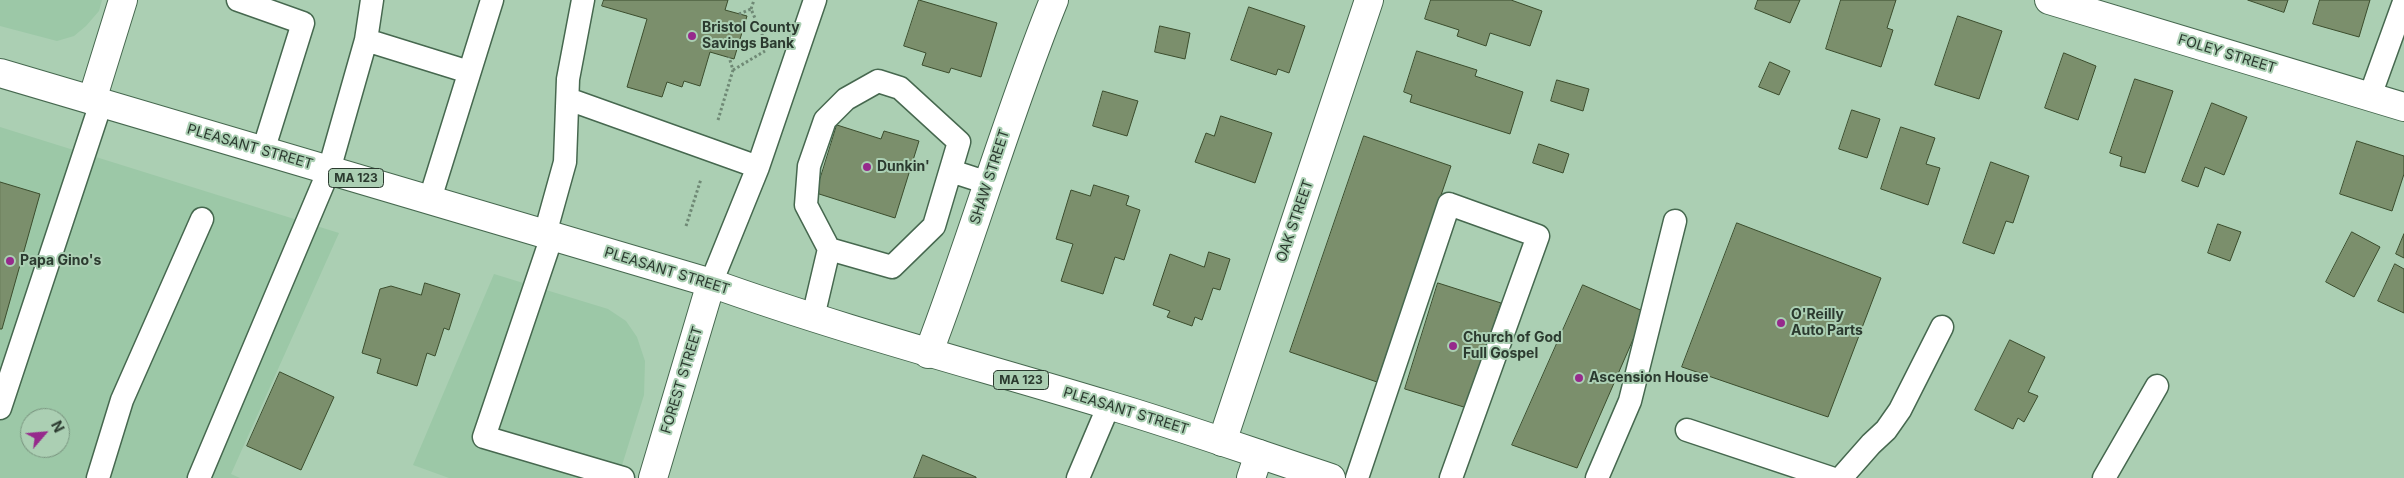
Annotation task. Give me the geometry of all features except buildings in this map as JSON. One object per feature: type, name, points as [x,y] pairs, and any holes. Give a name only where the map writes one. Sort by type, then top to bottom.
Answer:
[{"type":"main road","points":[[97,101],[123,0]]},
{"type":"main road","name":"SHAW STREET","points":[[928,354],[1023,77],[1054,0]]},
{"type":"main road","name":"OAK STREET","points":[[1222,442],[1369,0]]},
{"type":"main road","name":"FOLEY STREET","points":[[2050,0],[2404,107]]},
{"type":"main road","name":"PLEASANT STREET","points":[[0,73],[711,283],[813,318],[928,354],[1110,405],[1222,442],[1255,466],[1331,478]]},
{"type":"main road","name":"FOREST STREET","points":[[653,478],[711,283]]},
{"type":"lane","points":[[238,0],[303,23],[263,151]]},
{"type":"lane","points":[[199,478],[329,170],[366,40],[372,0]]},
{"type":"lane","points":[[430,199],[492,0]]},
{"type":"lane","points":[[583,0],[568,79],[565,162],[548,235],[484,437],[623,478]]},
{"type":"lane","points":[[711,283],[758,168],[815,0]]},
{"type":"lane","points":[[2370,96],[2404,2]]},
{"type":"lane","points":[[366,40],[469,72]]},
{"type":"lane","points":[[813,318],[830,249],[806,206],[810,166],[826,120],[846,99],[878,81],[900,88],[959,142],[934,226],[892,266],[830,249]]},
{"type":"lane","points":[[568,99],[758,168]]},
{"type":"lane","points":[[0,408],[97,101]]},
{"type":"lane","points":[[950,171],[988,183]]},
{"type":"lane","points":[[1357,478],[1449,204],[1538,236],[1452,478]]},
{"type":"lane","points":[[98,478],[122,400],[202,218]]},
{"type":"lane","points":[[1597,478],[1630,401],[1675,221]]},
{"type":"lane","points":[[1841,478],[1886,430],[1900,410],[1942,327]]},
{"type":"lane","points":[[2104,478],[2157,386]]},
{"type":"lane","points":[[1078,478],[1110,405]]},
{"type":"lane","points":[[1687,430],[1831,478]]},
{"type":"path","points":[[733,70],[768,49],[751,9],[754,0]]},
{"type":"path","points":[[739,14],[751,9]]},
{"type":"path","points":[[718,122],[733,70],[730,57]]},
{"type":"path","points":[[686,226],[703,173]]},
{"type":"shaded area","points":[[0,0],[102,0],[99,11],[86,26],[74,36],[57,41],[0,26]]},
{"type":"shaded area","points":[[0,127],[339,233],[231,474],[240,478],[0,478]]},
{"type":"shaded area","points":[[494,274],[608,309],[626,321],[637,337],[645,361],[644,395],[618,478],[449,478],[413,465]]},
{"type":"place","name":"Bristol County Savings Bank","points":[[692,36]]},
{"type":"place","name":"Dunkin'","points":[[867,167]]},
{"type":"place","name":"Papa Gino's","points":[[10,261]]},
{"type":"place","name":"O'Reilly Auto Parts","points":[[1781,323]]},
{"type":"place","name":"Church of God Full Gospel","points":[[1453,346]]},
{"type":"place","name":"Ascension House","points":[[1579,378]]}]
